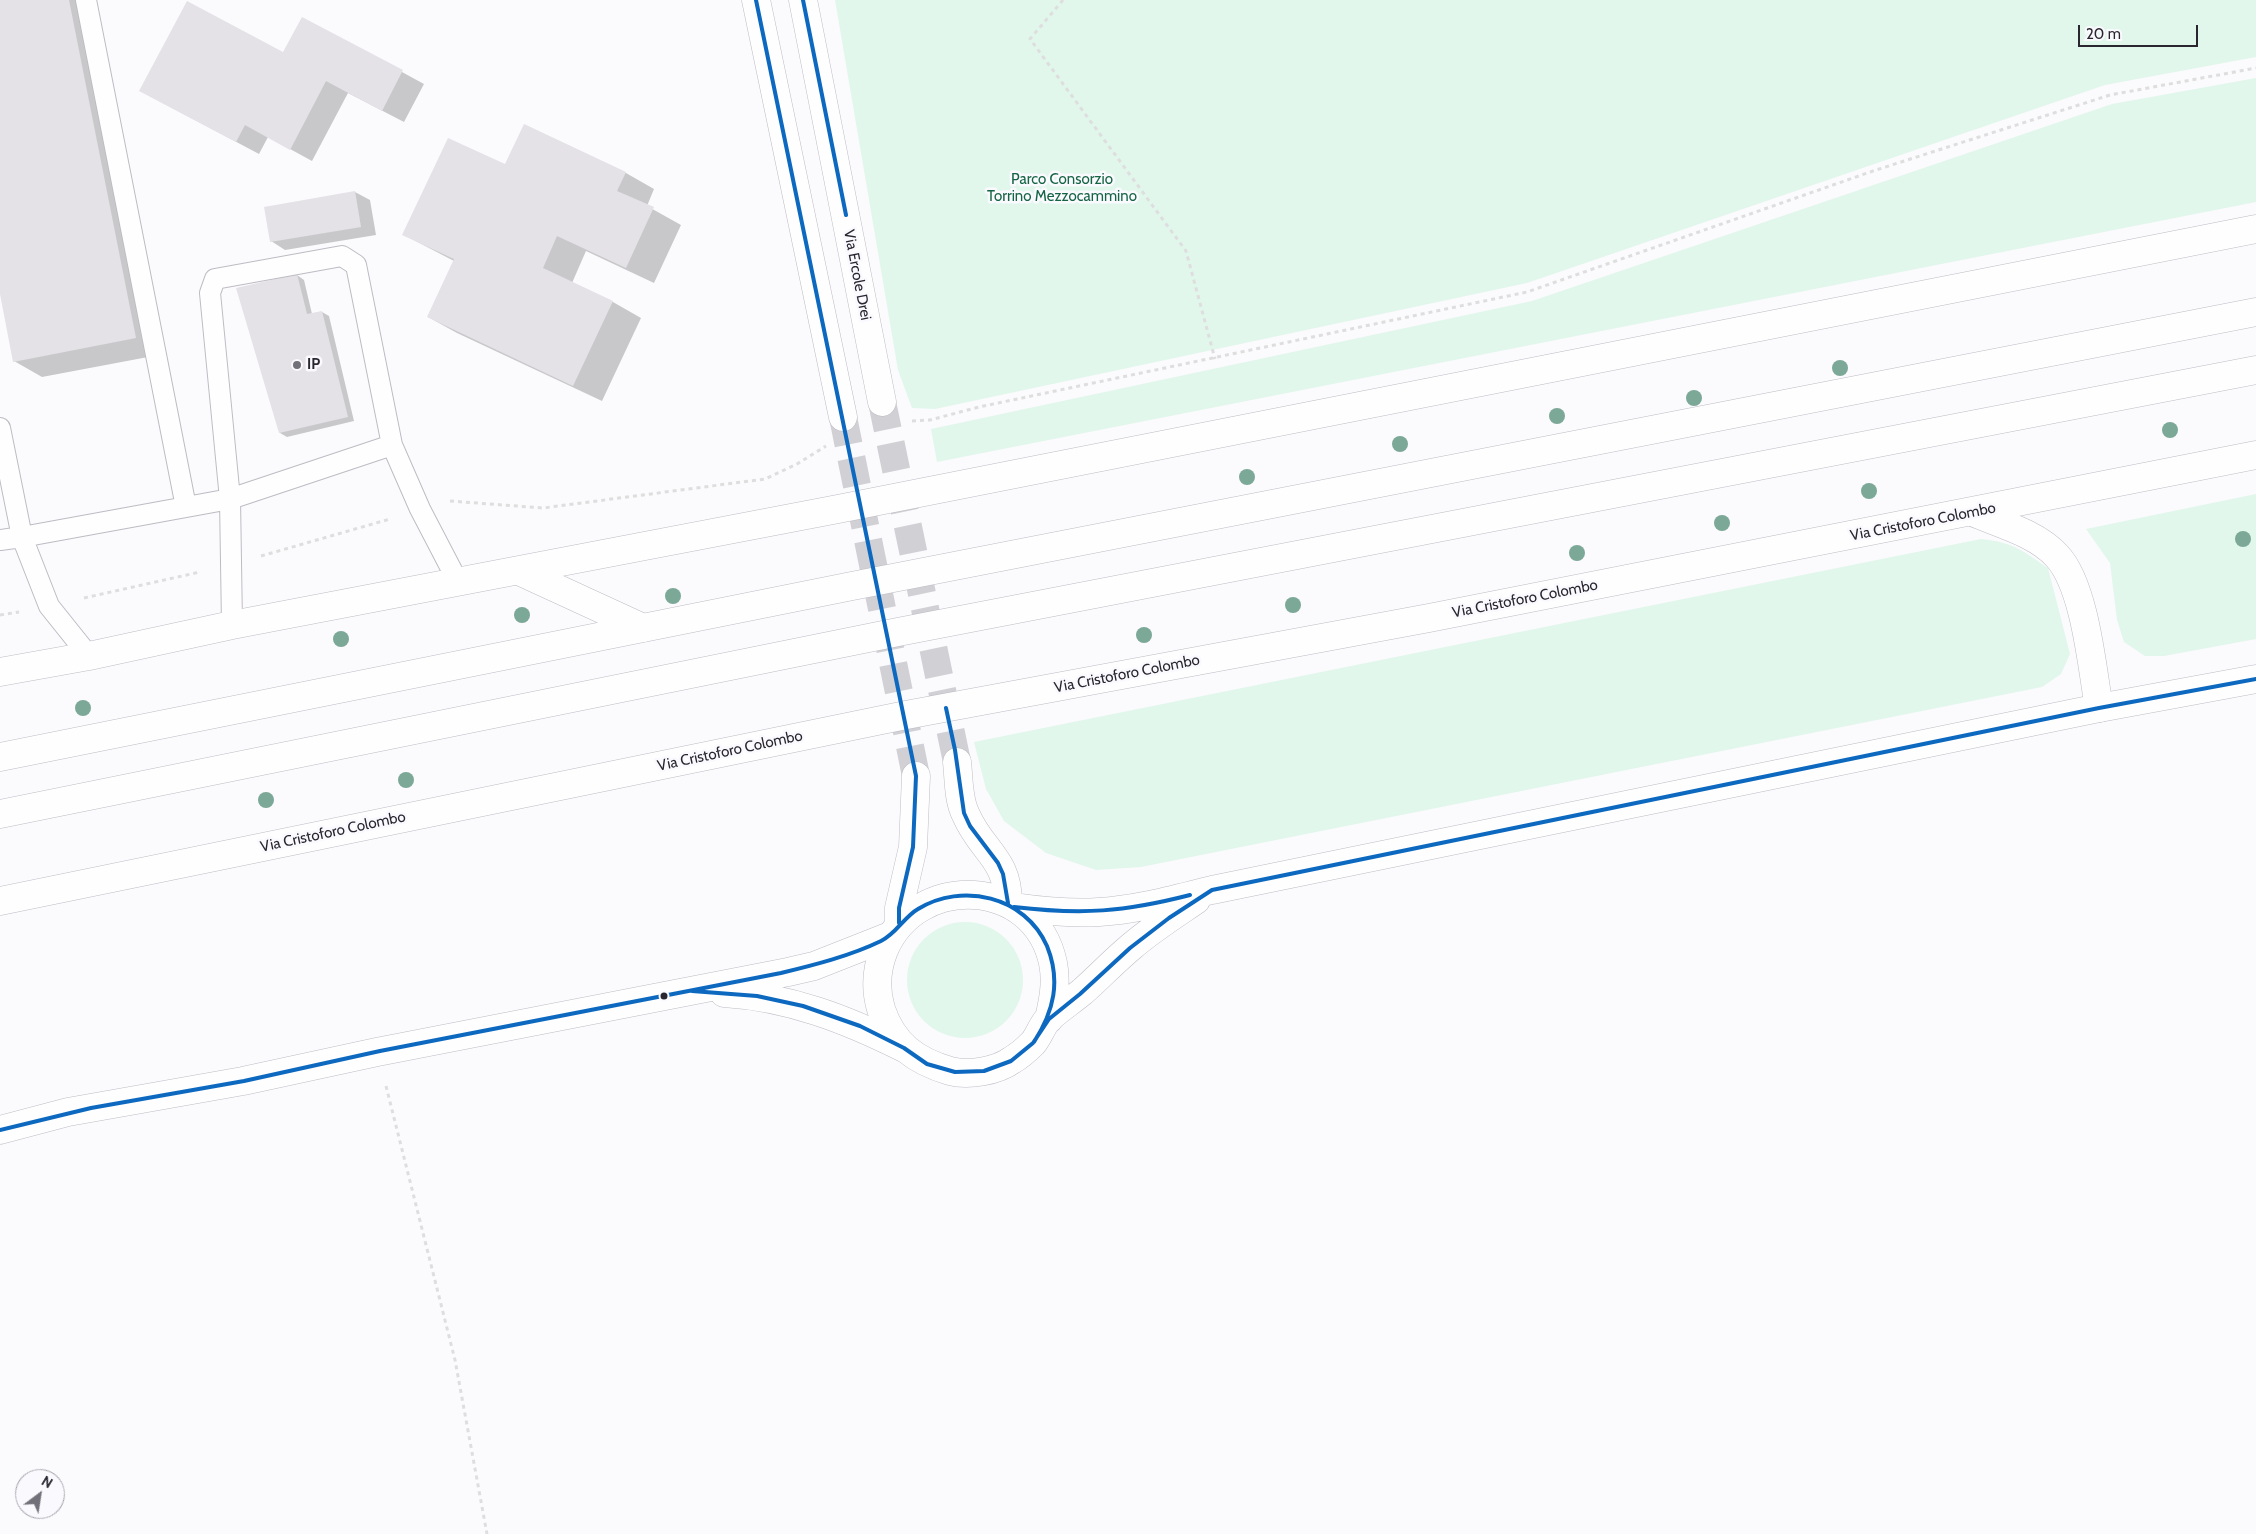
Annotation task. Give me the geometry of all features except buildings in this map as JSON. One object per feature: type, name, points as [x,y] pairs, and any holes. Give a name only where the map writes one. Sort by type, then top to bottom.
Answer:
[{"type":"main road","points":[[756,0],[843,417]]},
{"type":"main road","name":"Via Ercole Drei","points":[[803,0],[882,402]]},
{"type":"main road","points":[[0,672],[2256,229]]},
{"type":"main road","points":[[0,757],[644,628],[2256,312]]},
{"type":"main road","points":[[0,814],[898,632],[2256,370]]},
{"type":"main road","name":"Via Cristoforo Colombo","points":[[0,901],[906,715],[1429,618],[2256,455]]},
{"type":"main road","points":[[1972,512],[2038,541],[2058,557],[2066,568],[2078,599],[2099,708]]},
{"type":"main road","points":[[519,571],[644,628]]},
{"type":"main road","points":[[0,1130],[68,1112],[243,1081],[377,1052],[814,966],[895,930],[920,906],[946,896],[973,894],[1011,905],[1049,912],[1097,912],[1137,908],[1212,890],[2099,708],[2256,678]]},
{"type":"main road","points":[[957,762],[964,812],[980,841],[995,857],[1004,874],[1011,905],[1030,921],[1043,937],[1053,963],[1055,991],[1049,1019]]},
{"type":"main road","points":[[904,1048],[886,1023],[877,994],[878,964],[895,930],[913,847],[916,776]]},
{"type":"main road","points":[[692,991],[757,996],[803,1006],[860,1026],[904,1048],[927,1064],[955,1072],[984,1071],[1011,1061],[1033,1043],[1049,1019],[1154,928],[1212,890]]},
{"type":"lane","points":[[86,0],[186,506]]},
{"type":"lane","points":[[232,625],[230,499],[210,293],[215,280],[342,256],[356,265],[392,445],[420,509],[458,582]]},
{"type":"lane","points":[[0,428],[22,537],[49,606],[89,656]]},
{"type":"lane","points":[[0,540],[230,499],[392,445]]},
{"type":"path","points":[[1063,0],[1030,38],[1186,251],[1215,358]]},
{"type":"path","points":[[930,420],[979,407],[1527,292],[1873,171],[2110,96],[2256,68]]},
{"type":"path","points":[[377,1052],[455,1360],[487,1534]]},
{"type":"green space","name":"Parco Consorzio Torrino Mezzocammino","points":[[835,0],[2256,0],[2256,57],[2105,85],[1527,283],[935,409],[912,408],[898,370]]},
{"type":"green space","points":[[2256,78],[2256,202],[937,462],[931,429],[1532,301],[2112,104]]},
{"type":"green space","points":[[2256,494],[2256,639],[2164,656],[2145,656],[2124,642],[2117,620],[2110,563],[2086,529]]},
{"type":"green space","points":[[1981,539],[2010,545],[2048,568],[2070,654],[2061,674],[2042,687],[1141,867],[1096,870],[1046,853],[1004,821],[986,789],[974,742]]},
{"type":"green space","points":[[965,922],[987,927],[1006,939],[1018,958],[1023,980],[1018,1002],[1006,1021],[987,1033],[965,1038],[943,1033],[924,1021],[912,1002],[907,980],[912,958],[924,939],[943,927]]},
{"type":"tunnel","points":[[882,402],[957,762]]},
{"type":"tunnel","points":[[843,417],[916,776]]},
{"type":"transit line","points":[[756,0],[916,776],[913,847],[899,908],[899,923]]},
{"type":"transit line","points":[[803,0],[846,215]]},
{"type":"transit line","points":[[692,991],[757,996],[803,1006],[860,1026],[904,1048],[927,1064],[955,1072],[984,1071],[1011,1061],[1033,1043],[1049,1019],[1080,994],[1130,948],[1169,918],[1212,890],[2099,708],[2256,679]]},
{"type":"transit line","points":[[946,708],[955,750],[964,813],[970,826],[998,863],[1003,874],[1008,903]]},
{"type":"transit line","points":[[1014,907],[1061,911],[1103,910],[1144,905],[1190,895]]},
{"type":"transit line","points":[[0,1130],[91,1108],[244,1081],[380,1051],[794,970],[844,956],[881,941],[918,909],[935,901],[954,896],[991,899],[1008,905],[1024,915],[1037,929],[1047,946],[1054,971],[1053,996],[1051,1007],[1034,1042]]},
{"type":"place","name":"IP","points":[[297,365]]}]
